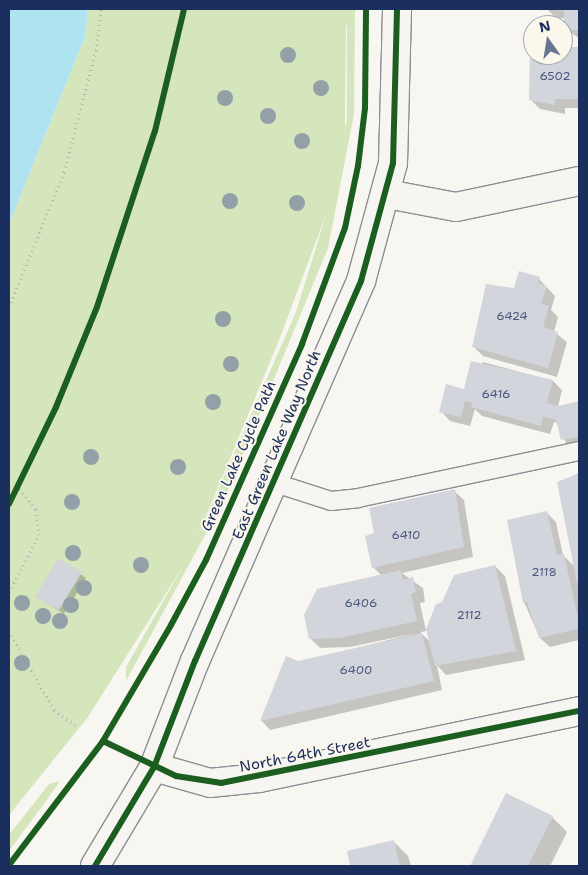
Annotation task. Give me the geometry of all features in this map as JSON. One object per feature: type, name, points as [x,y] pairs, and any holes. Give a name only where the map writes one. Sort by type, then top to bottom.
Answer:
[{"type":"main road","name":"East Green Lake Way North","points":[[95,866],[154,767],[195,661],[361,281],[387,194],[396,124],[397,9]]},
{"type":"main road","points":[[387,194],[456,207],[579,181]]},
{"type":"main road","name":"North 64th Street","points":[[154,767],[210,783],[259,778],[579,711]]},
{"type":"lane","points":[[274,483],[323,499],[358,498],[579,451]]},
{"type":"path","points":[[9,307],[64,172],[96,50],[101,9]]},
{"type":"path","points":[[9,592],[39,535],[36,509],[18,488]]},
{"type":"path","points":[[9,631],[54,710],[78,727]]},
{"type":"green space","points":[[88,9],[355,9],[354,114],[328,248],[224,500],[126,681],[126,667],[182,568],[88,717],[9,815],[9,224],[85,37]],"holes":[[[346,26],[347,120],[345,128]],[[327,212],[296,312],[194,545],[280,338]]]},
{"type":"green space","points":[[60,781],[9,851],[9,835],[49,784]]},
{"type":"water","points":[[9,9],[88,9],[85,37],[9,224]]},
{"type":"building","points":[[564,9],[579,9],[579,30],[573,30],[573,15],[564,15]]},
{"type":"building","points":[[573,47],[579,47],[579,99],[555,99],[555,105],[529,100],[530,65],[573,65]]},
{"type":"building","points":[[519,271],[540,277],[538,283],[547,286],[541,304],[549,306],[543,327],[558,332],[548,368],[472,347],[486,284],[514,288]]},
{"type":"building","points":[[471,361],[553,380],[547,403],[558,406],[579,401],[579,437],[561,440],[556,420],[543,417],[541,426],[471,407],[472,403],[465,401],[461,417],[439,412],[446,384],[464,389]]},
{"type":"building","points":[[579,473],[579,588],[578,588],[557,482]]},
{"type":"building","points":[[455,489],[464,547],[372,568],[365,536],[374,533],[369,508]]},
{"type":"building","points":[[547,511],[557,555],[564,554],[579,623],[578,629],[539,638],[527,602],[523,603],[507,520]]},
{"type":"building","points":[[58,558],[82,572],[59,610],[35,597]]},
{"type":"building","points":[[495,565],[516,651],[435,666],[426,629],[436,604],[442,602],[454,575]]},
{"type":"building","points":[[401,570],[403,580],[413,577],[416,592],[411,594],[417,621],[340,638],[309,639],[304,615],[317,589]]},
{"type":"building","points":[[422,633],[434,681],[260,721],[286,656],[298,661]]},
{"type":"building","points":[[506,793],[553,816],[528,866],[470,866]]},
{"type":"building","points":[[394,840],[400,866],[350,866],[347,851]]},
{"type":"cycle path","points":[[9,504],[56,407],[97,307],[155,131],[184,9]]},
{"type":"cycle path","name":"Green Lake Cycle Path","points":[[9,865],[103,741],[171,625],[206,560],[302,344],[345,228],[358,166],[365,108],[366,9]]},
{"type":"cycle path","points":[[95,866],[154,767],[195,661],[361,281],[393,163],[397,9]]},
{"type":"cycle path","points":[[103,741],[176,776],[221,783],[579,711]]}]
